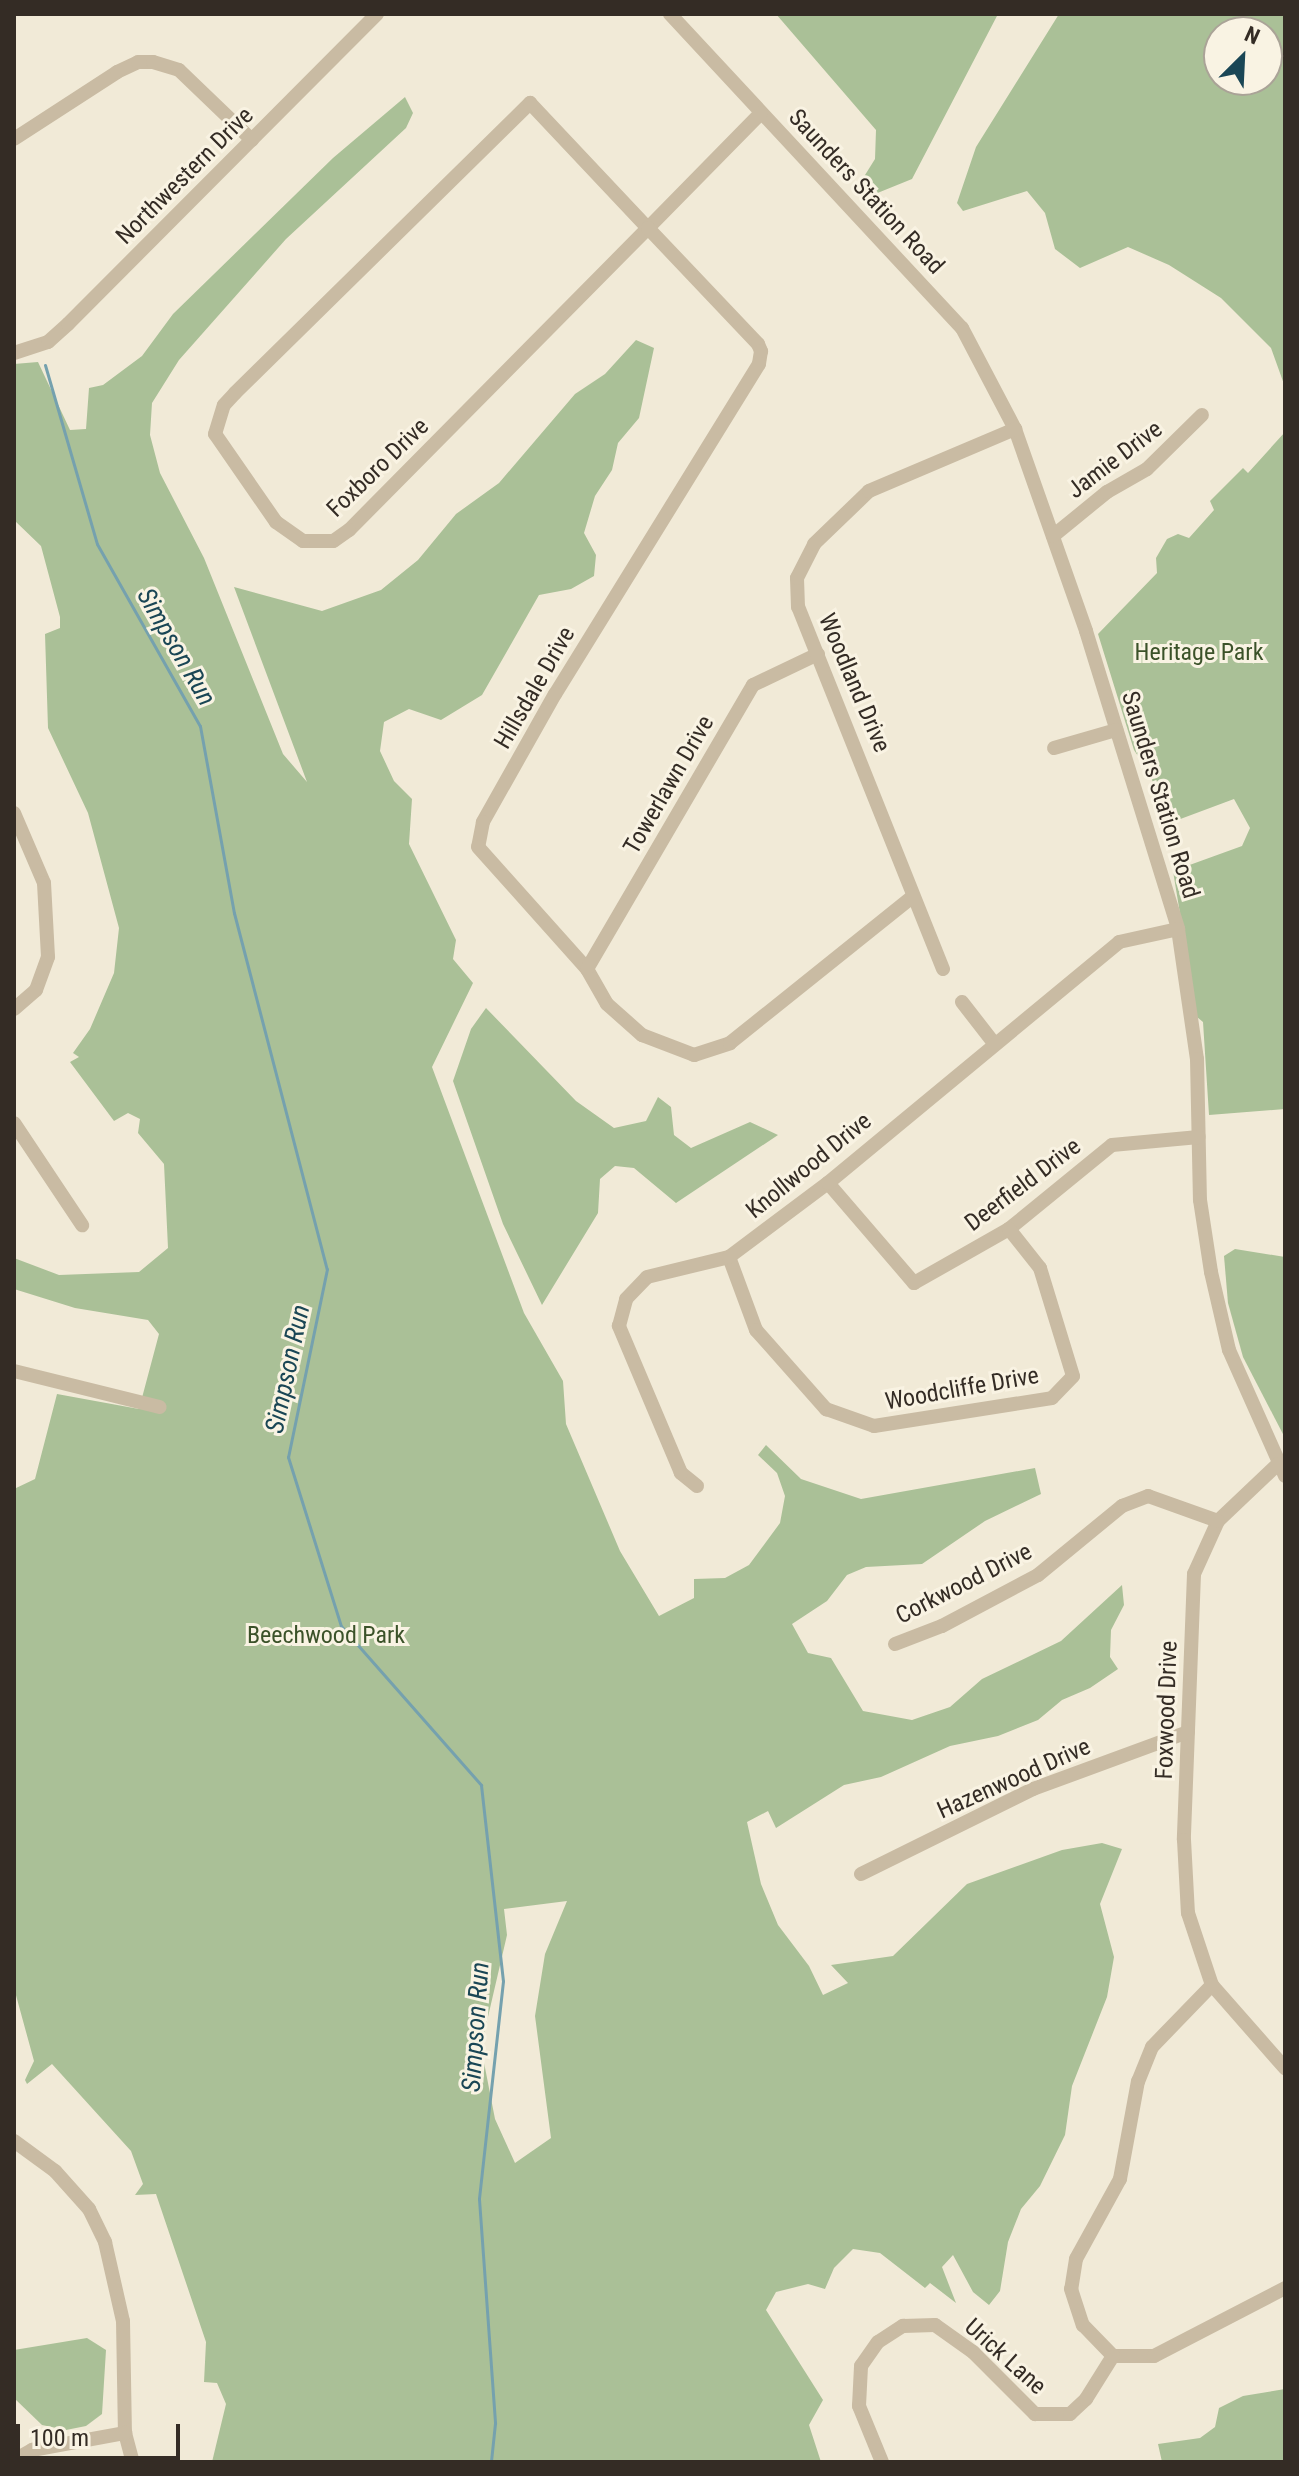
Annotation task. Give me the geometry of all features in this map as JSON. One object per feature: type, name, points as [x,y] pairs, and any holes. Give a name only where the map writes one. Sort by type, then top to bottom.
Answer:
[{"type":"street","name":"Northwestern Drive","points":[[14,353],[48,342],[68,324],[377,14]]},
{"type":"street","name":"Saunders Station Road","points":[[670,14],[962,328],[1015,429],[1053,536],[1178,929],[1197,1059],[1200,1200],[1229,1350],[1282,1470]]},
{"type":"street","points":[[14,139],[117,72],[138,62],[153,62],[179,70],[252,140]]},
{"type":"street","name":"Foxboro Drive","points":[[530,103],[224,405],[215,434],[219,446],[276,522],[317,543],[333,541],[349,530],[761,113]]},
{"type":"street","name":"Hillsdale Drive","points":[[530,103],[761,351],[759,364],[555,694],[479,837],[478,847],[587,969],[607,1004],[642,1035],[694,1055],[730,1043],[912,897]]},
{"type":"street","name":"Jamie Drive","points":[[1053,536],[1107,492],[1147,469],[1202,415]]},
{"type":"street","name":"Woodland Drive","points":[[943,969],[798,607],[797,578],[814,544],[869,491],[1015,429]]},
{"type":"street","name":"Towerlawn Drive","points":[[587,969],[753,685],[818,654]]},
{"type":"street","points":[[1054,748],[1116,730]]},
{"type":"street","points":[[14,813],[44,883],[48,957],[36,990],[14,1009]]},
{"type":"street","name":"Knollwood Drive","points":[[697,1486],[681,1473],[619,1326],[626,1299],[647,1277],[729,1257],[828,1183],[993,1042],[1119,942],[1178,929]]},
{"type":"street","points":[[962,1002],[993,1042]]},
{"type":"street","points":[[14,1123],[20,1146],[82,1225]]},
{"type":"street","name":"Deerfield Drive","points":[[828,1183],[914,1283],[1009,1229],[1112,1145],[1199,1137]]},
{"type":"street","name":"Woodcliffe Drive","points":[[729,1257],[756,1330],[826,1409],[874,1426],[1052,1398],[1073,1376],[1040,1268],[1009,1229]]},
{"type":"street","points":[[14,1371],[160,1407]]},
{"type":"street","name":"Foxwood Drive","points":[[1282,1470],[1218,1521],[1194,1574],[1188,1732],[1188,1913],[1212,1985],[1285,2068]]},
{"type":"street","name":"Corkwood Drive","points":[[895,1644],[942,1626],[1038,1575],[1122,1506],[1148,1496],[1218,1521]]},
{"type":"street","name":"Hazenwood Drive","points":[[861,1874],[1033,1789],[1188,1732]]},
{"type":"street","points":[[1212,1985],[1152,2047],[1138,2081],[1120,2179],[1076,2259],[1071,2289],[1083,2325],[1113,2356],[1154,2356],[1181,2346],[1285,2288]]},
{"type":"street","points":[[14,2141],[55,2171],[89,2209],[105,2242],[123,2321],[125,2433],[133,2462]]},
{"type":"street","name":"Urick Lane","points":[[882,2462],[859,2406],[861,2366],[878,2342],[903,2326],[935,2325],[973,2352],[1035,2414],[1070,2414],[1086,2399],[1113,2356]]},
{"type":"street","points":[[14,2460],[32,2450],[125,2433]]},
{"type":"green space","points":[[776,14],[998,14],[912,179],[875,194],[860,183],[875,159],[876,130]]},
{"type":"green space","points":[[1059,14],[1285,14],[1285,387],[1271,348],[1221,298],[1169,265],[1128,247],[1080,268],[1055,249],[1045,213],[1027,191],[963,211],[957,203],[976,147]]},
{"type":"green space","name":"Beechwood Park","points":[[405,97],[413,113],[406,128],[286,239],[179,360],[152,403],[150,435],[160,473],[204,558],[283,754],[307,782],[234,587],[322,611],[381,590],[418,560],[456,514],[499,483],[575,394],[605,374],[636,340],[654,348],[639,418],[618,443],[612,470],[595,496],[584,533],[596,555],[594,576],[571,589],[539,595],[482,695],[441,720],[409,709],[384,722],[380,751],[394,781],[412,799],[409,844],[456,940],[453,959],[473,983],[432,1067],[524,1313],[563,1381],[566,1424],[620,1551],[659,1616],[694,1598],[694,1579],[725,1578],[749,1565],[780,1523],[785,1496],[777,1473],[758,1455],[766,1445],[801,1479],[861,1499],[1035,1468],[1041,1494],[985,1521],[922,1564],[866,1567],[847,1575],[827,1601],[792,1624],[808,1653],[831,1658],[863,1711],[912,1720],[950,1707],[982,1679],[1061,1641],[1122,1585],[1124,1605],[1111,1630],[1110,1657],[1118,1669],[1090,1688],[1062,1700],[1038,1720],[998,1736],[950,1746],[881,1777],[844,1785],[776,1828],[768,1811],[747,1822],[761,1884],[778,1925],[809,1966],[823,1995],[848,1983],[831,1965],[893,1956],[967,1884],[1062,1850],[1102,1843],[1122,1849],[1100,1904],[1114,1957],[1107,1997],[1072,2086],[1065,2135],[1040,2186],[1021,2209],[1008,2242],[1000,2291],[989,2305],[973,2292],[953,2255],[942,2267],[956,2303],[930,2283],[925,2288],[880,2253],[853,2249],[834,2268],[825,2289],[808,2284],[776,2292],[766,2310],[823,2400],[809,2425],[821,2462],[212,2462],[226,2404],[217,2383],[204,2382],[206,2342],[156,2194],[135,2195],[143,2184],[131,2151],[52,2064],[27,2084],[25,2080],[34,2061],[14,1988],[14,1489],[35,1479],[57,1394],[139,1409],[159,1334],[148,1320],[75,1308],[14,1289],[14,1258],[59,1275],[139,1272],[168,1248],[164,1164],[138,1133],[140,1119],[128,1113],[114,1121],[70,1062],[79,1057],[73,1053],[90,1029],[114,973],[119,928],[88,813],[48,728],[45,634],[60,628],[60,617],[41,546],[14,520],[14,364],[38,362],[70,430],[86,429],[89,388],[103,385],[142,356],[173,314],[333,158]],"holes":[[[567,1901],[545,1954],[535,2016],[551,2138],[515,2163],[495,2119],[481,2047],[507,1935],[504,1909]]]},
{"type":"green space","name":"Heritage Park","points":[[1285,432],[1285,1109],[1209,1115],[1203,1022],[1197,1017],[1173,871],[1242,846],[1250,828],[1234,799],[1167,824],[1150,774],[1134,750],[1098,634],[1157,573],[1156,558],[1167,539],[1178,534],[1189,538],[1214,510],[1210,501],[1243,468],[1248,473]]},
{"type":"green space","points":[[486,1008],[576,1101],[614,1128],[646,1121],[658,1097],[671,1107],[674,1135],[691,1148],[750,1122],[778,1135],[676,1203],[634,1168],[615,1166],[600,1179],[598,1213],[542,1305],[503,1224],[453,1081],[471,1029]]},
{"type":"green space","points":[[1235,1249],[1285,1257],[1285,1438],[1243,1357],[1228,1303],[1224,1256]]},
{"type":"green space","points":[[87,2338],[106,2350],[102,2414],[86,2426],[66,2430],[42,2425],[14,2398],[14,2350]]},
{"type":"green space","points":[[1285,2389],[1285,2462],[1162,2462],[1158,2444],[1200,2438],[1215,2427],[1219,2408],[1243,2396]]},
{"type":"waterway","name":"Simpson Run","points":[[45,365],[97,544],[200,726],[234,913],[327,1269],[288,1457],[341,1626],[481,1785],[503,1981],[479,2199],[495,2423],[491,2462]]}]
